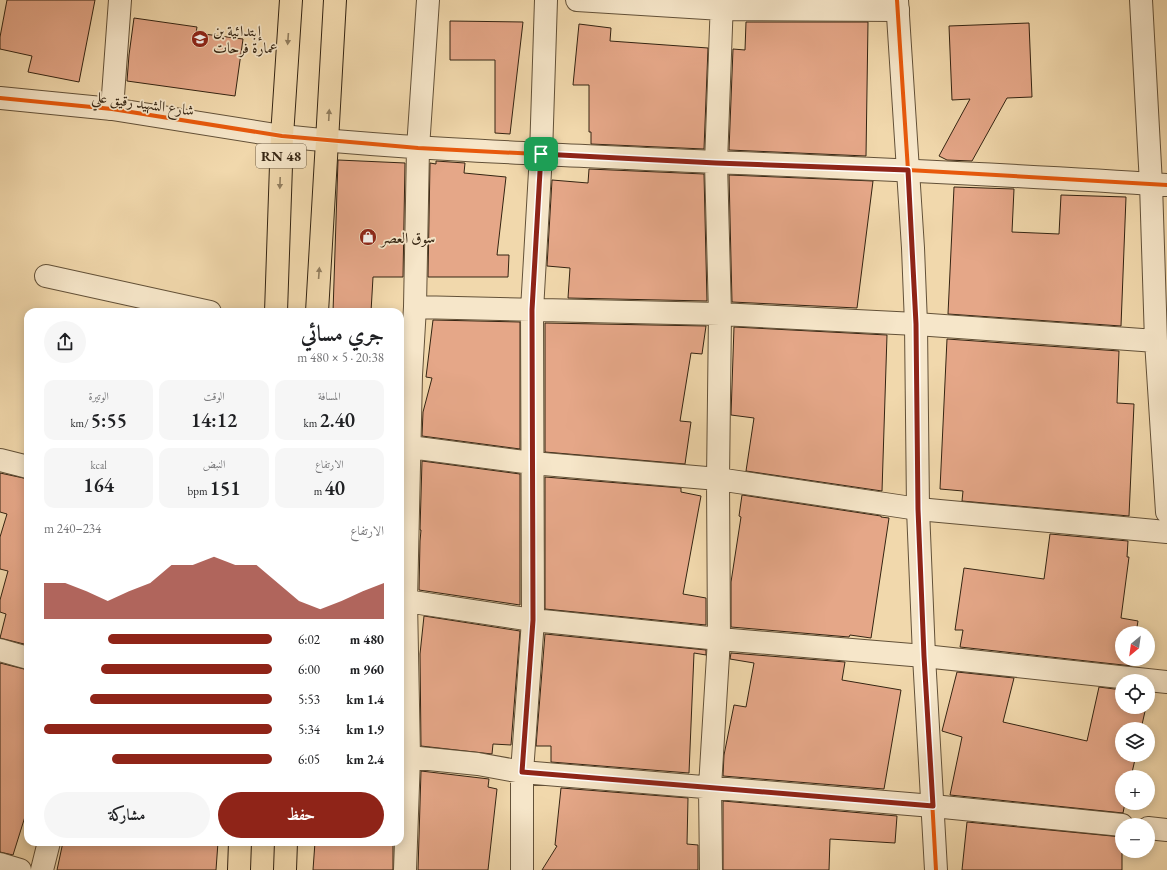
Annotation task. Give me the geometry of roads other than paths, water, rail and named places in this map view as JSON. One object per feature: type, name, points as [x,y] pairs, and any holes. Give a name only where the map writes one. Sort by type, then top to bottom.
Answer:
[{"type":"main road","name":"RN 48","points":[[276,308],[282,136],[291,0]]},
{"type":"main road","name":"RN 48","points":[[316,308],[334,0]]},
{"type":"main road","points":[[239,870],[240,846]]},
{"type":"main road","points":[[285,870],[286,846]]},
{"type":"street","points":[[112,109],[120,0]]},
{"type":"street","points":[[405,870],[406,601],[410,447],[415,306],[418,148],[428,0]]},
{"type":"street","points":[[522,870],[522,772],[533,620],[532,310],[541,154],[546,0]]},
{"type":"street","points":[[577,0],[722,4],[898,5],[916,324],[918,509],[924,656],[936,870]]},
{"type":"street","points":[[1141,0],[1159,184],[1160,299],[1156,341],[1167,512]]},
{"type":"street","points":[[711,870],[710,787],[719,639],[718,479],[720,314],[716,163],[722,4]]},
{"type":"street","name":"شارع الشهيد رقيق علي","points":[[0,98],[112,109],[282,136],[418,148],[716,163],[908,170],[1159,184]]},
{"type":"street","points":[[46,276],[192,308]]},
{"type":"street","points":[[415,306],[720,314],[916,324],[1156,341]]},
{"type":"street","points":[[410,447],[532,463],[718,479],[918,509],[1167,532]]},
{"type":"street","points":[[0,460],[24,466]]},
{"type":"street","points":[[406,601],[533,620],[719,639],[924,656],[1167,682]]},
{"type":"street","points":[[0,650],[24,657]]},
{"type":"street","points":[[405,755],[478,764],[522,772],[933,806],[1115,824]]},
{"type":"street","points":[[1155,829],[1167,830]]},
{"type":"street","points":[[42,870],[48,846]]},
{"type":"street","points":[[0,864],[20,870]]},
{"type":"place","name":"إبتدائية بن عمارة فرحات","points":[[200,39]]},
{"type":"place","name":"سوق العصر","points":[[368,237]]}]
